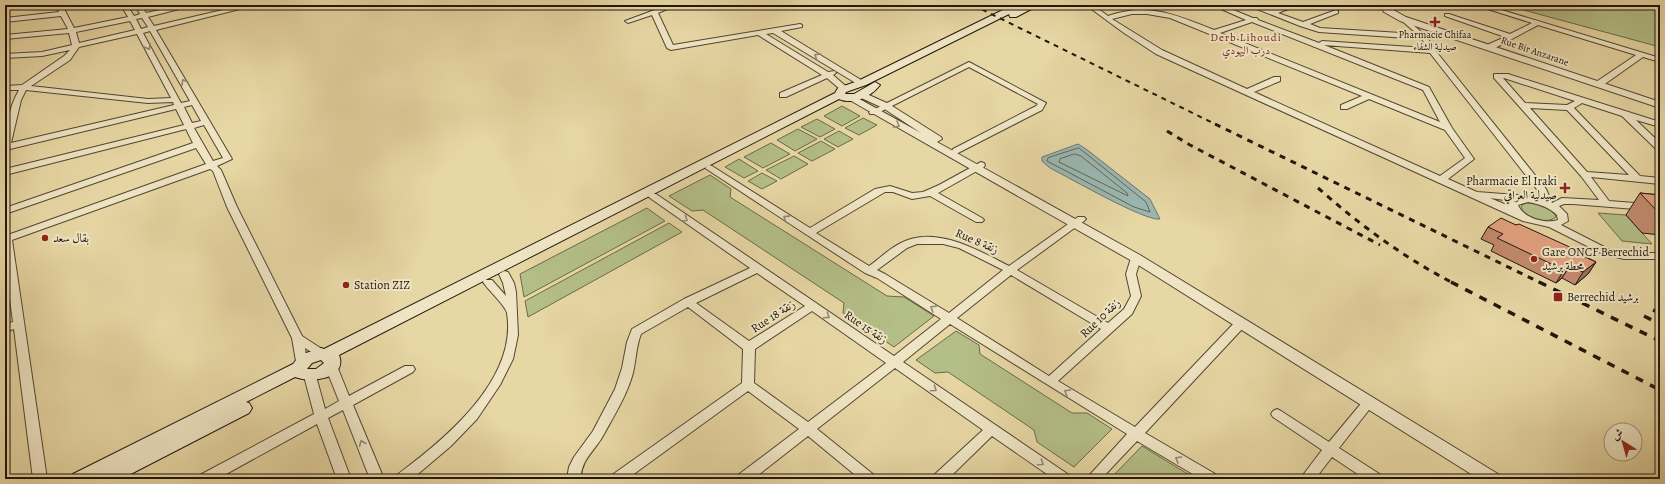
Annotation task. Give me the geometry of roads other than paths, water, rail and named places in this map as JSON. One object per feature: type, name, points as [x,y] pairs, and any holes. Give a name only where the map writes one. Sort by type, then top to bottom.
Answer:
[{"type":"main road","points":[[304,371],[306,359],[328,359],[488,282],[1020,5]]},
{"type":"main road","points":[[328,359],[485,276],[852,92],[1034,5]]},
{"type":"main road","points":[[80,479],[304,371]]},
{"type":"main road","points":[[104,479],[304,371]]},
{"type":"street","points":[[59,5],[72,31],[76,46]]},
{"type":"street","points":[[124,5],[178,103],[198,144],[214,167],[232,207],[298,338],[304,371],[344,479]]},
{"type":"street","points":[[40,479],[6,238],[214,167],[228,159],[138,5]]},
{"type":"street","points":[[5,37],[72,31],[192,5]]},
{"type":"street","points":[[5,56],[33,55],[253,5]]},
{"type":"street","points":[[1089,5],[1159,52],[1440,180],[1527,218],[1551,224],[1607,252],[1624,256],[1660,256]]},
{"type":"street","points":[[1215,5],[1312,42],[1426,89],[1448,128],[1470,159],[1440,180]]},
{"type":"street","points":[[1250,5],[1302,25],[1325,31],[1424,37]]},
{"type":"street","points":[[1213,33],[1295,5]]},
{"type":"street","name":"Rue Bir Anzarane","points":[[1384,5],[1387,10],[1403,19],[1660,105]]},
{"type":"street","points":[[1396,5],[1403,14],[1403,19],[1424,37],[1432,51],[1543,191],[1549,205]]},
{"type":"street","points":[[1478,5],[1660,60]]},
{"type":"street","points":[[628,21],[671,6]]},
{"type":"street","points":[[1108,18],[1132,11],[1149,11],[1183,20],[1448,128]]},
{"type":"street","points":[[654,12],[671,48],[800,26]]},
{"type":"street","points":[[1302,25],[1336,12]]},
{"type":"street","points":[[5,20],[63,14]]},
{"type":"street","points":[[1447,15],[1512,36]]},
{"type":"street","points":[[1490,47],[1538,23]]},
{"type":"street","points":[[774,30],[839,70],[852,92],[886,106],[978,167]]},
{"type":"street","points":[[759,33],[828,75],[852,92],[873,112],[1168,269],[1176,274],[1191,290]]},
{"type":"street","points":[[1312,42],[1432,51]]},
{"type":"street","points":[[76,46],[67,58],[24,87],[9,118],[5,148],[178,103]]},
{"type":"street","points":[[1599,84],[1641,55]]},
{"type":"street","points":[[873,112],[969,64],[1042,103],[1039,108],[956,151]]},
{"type":"street","points":[[783,95],[839,70]]},
{"type":"street","points":[[1606,203],[1584,174],[1522,105],[1498,75],[1660,125]]},
{"type":"street","points":[[1247,92],[1277,79]]},
{"type":"street","points":[[5,88],[24,87],[178,103],[195,102]]},
{"type":"street","points":[[1344,107],[1368,96]]},
{"type":"street","points":[[1522,105],[1569,108],[1581,100]]},
{"type":"street","points":[[1569,108],[1637,178]]},
{"type":"street","points":[[1625,114],[1660,148]]},
{"type":"street","points":[[5,172],[206,122]]},
{"type":"street","points":[[5,212],[198,144]]},
{"type":"street","points":[[809,233],[867,197],[884,189],[891,189],[915,196],[930,192],[978,167]]},
{"type":"street","points":[[709,168],[869,271],[881,276],[1050,382],[1212,479]]},
{"type":"street","points":[[1584,174],[1660,181]]},
{"type":"street","points":[[930,192],[978,220]]},
{"type":"street","points":[[1468,192],[1528,200],[1549,205],[1561,212],[1564,219],[1560,223],[1551,224]]},
{"type":"street","name":"Rue 15 زنقة","points":[[653,196],[1064,479]]},
{"type":"street","points":[[1527,218],[1518,213],[1513,205],[1514,202],[1519,200],[1528,200]]},
{"type":"street","points":[[1549,205],[1562,201],[1573,201],[1660,208]]},
{"type":"street","points":[[1077,221],[1191,290],[1240,324],[1492,479]]},
{"type":"street","points":[[743,479],[950,319],[1010,270],[1077,221]]},
{"type":"street","name":"Rue 8 زنقة","points":[[869,271],[903,246],[916,241],[944,241],[963,246],[1010,270],[1109,329]]},
{"type":"street","name":"Rue 10 زنقة","points":[[1050,382],[1128,311],[1136,296],[1131,274],[1136,258]]},
{"type":"street","points":[[574,479],[578,462],[594,440],[614,404],[627,374],[633,337],[636,332],[688,302],[757,269]]},
{"type":"street","points":[[402,479],[436,453],[464,427],[483,404],[499,378],[509,354],[513,331],[511,288],[504,274]]},
{"type":"street","points":[[488,282],[512,311]]},
{"type":"street","points":[[688,302],[749,347],[748,385]]},
{"type":"street","name":"Rue 18 زنقة","points":[[749,347],[812,306]]},
{"type":"street","points":[[5,328],[19,324]]},
{"type":"street","points":[[1093,479],[1240,324]]},
{"type":"street","points":[[298,338],[328,359],[345,404],[377,479]]},
{"type":"street","points":[[205,479],[409,369]]},
{"type":"street","points":[[748,385],[808,429],[869,479]]},
{"type":"street","points":[[617,479],[748,385]]},
{"type":"street","points":[[1307,479],[1368,403]]},
{"type":"street","points":[[1277,414],[1376,479]]},
{"type":"street","points":[[939,479],[992,429]]},
{"type":"water","points":[[1078,144],[1150,199],[1160,219],[1139,214],[1124,207],[1050,168],[1042,161],[1042,157]]},
{"type":"railway","points":[[973,5],[1217,125]]},
{"type":"railway","points":[[1215,124],[1541,283]]},
{"type":"railway","points":[[1167,131],[1190,145],[1380,245]]},
{"type":"railway","points":[[1318,188],[1382,240],[1453,283]]},
{"type":"railway","points":[[1451,282],[1660,390]]},
{"type":"railway","points":[[1539,282],[1660,341]]},
{"type":"railway","points":[[1653,310],[1660,313]]},
{"type":"railway","points":[[1644,316],[1660,324]]},
{"type":"place","name":"Pharmacie Chifaa صيدلية الشفاء","points":[[1435,22]]},
{"type":"place","name":"Pharmacie El Iraki صيدلية العراقي","points":[[1565,188]]},
{"type":"place","name":"بقال سعد","points":[[45,238]]},
{"type":"place","name":"Gare ONCF Berrechid محطة برشيد","points":[[1534,259]]},
{"type":"place","name":"Station ZIZ","points":[[346,285]]},
{"type":"place","name":"Berrechid برشيد","points":[[1558,297]]},
{"type":"district","name":"Derb Lihoudi درب اليهودي","points":[[1246,43]]}]
